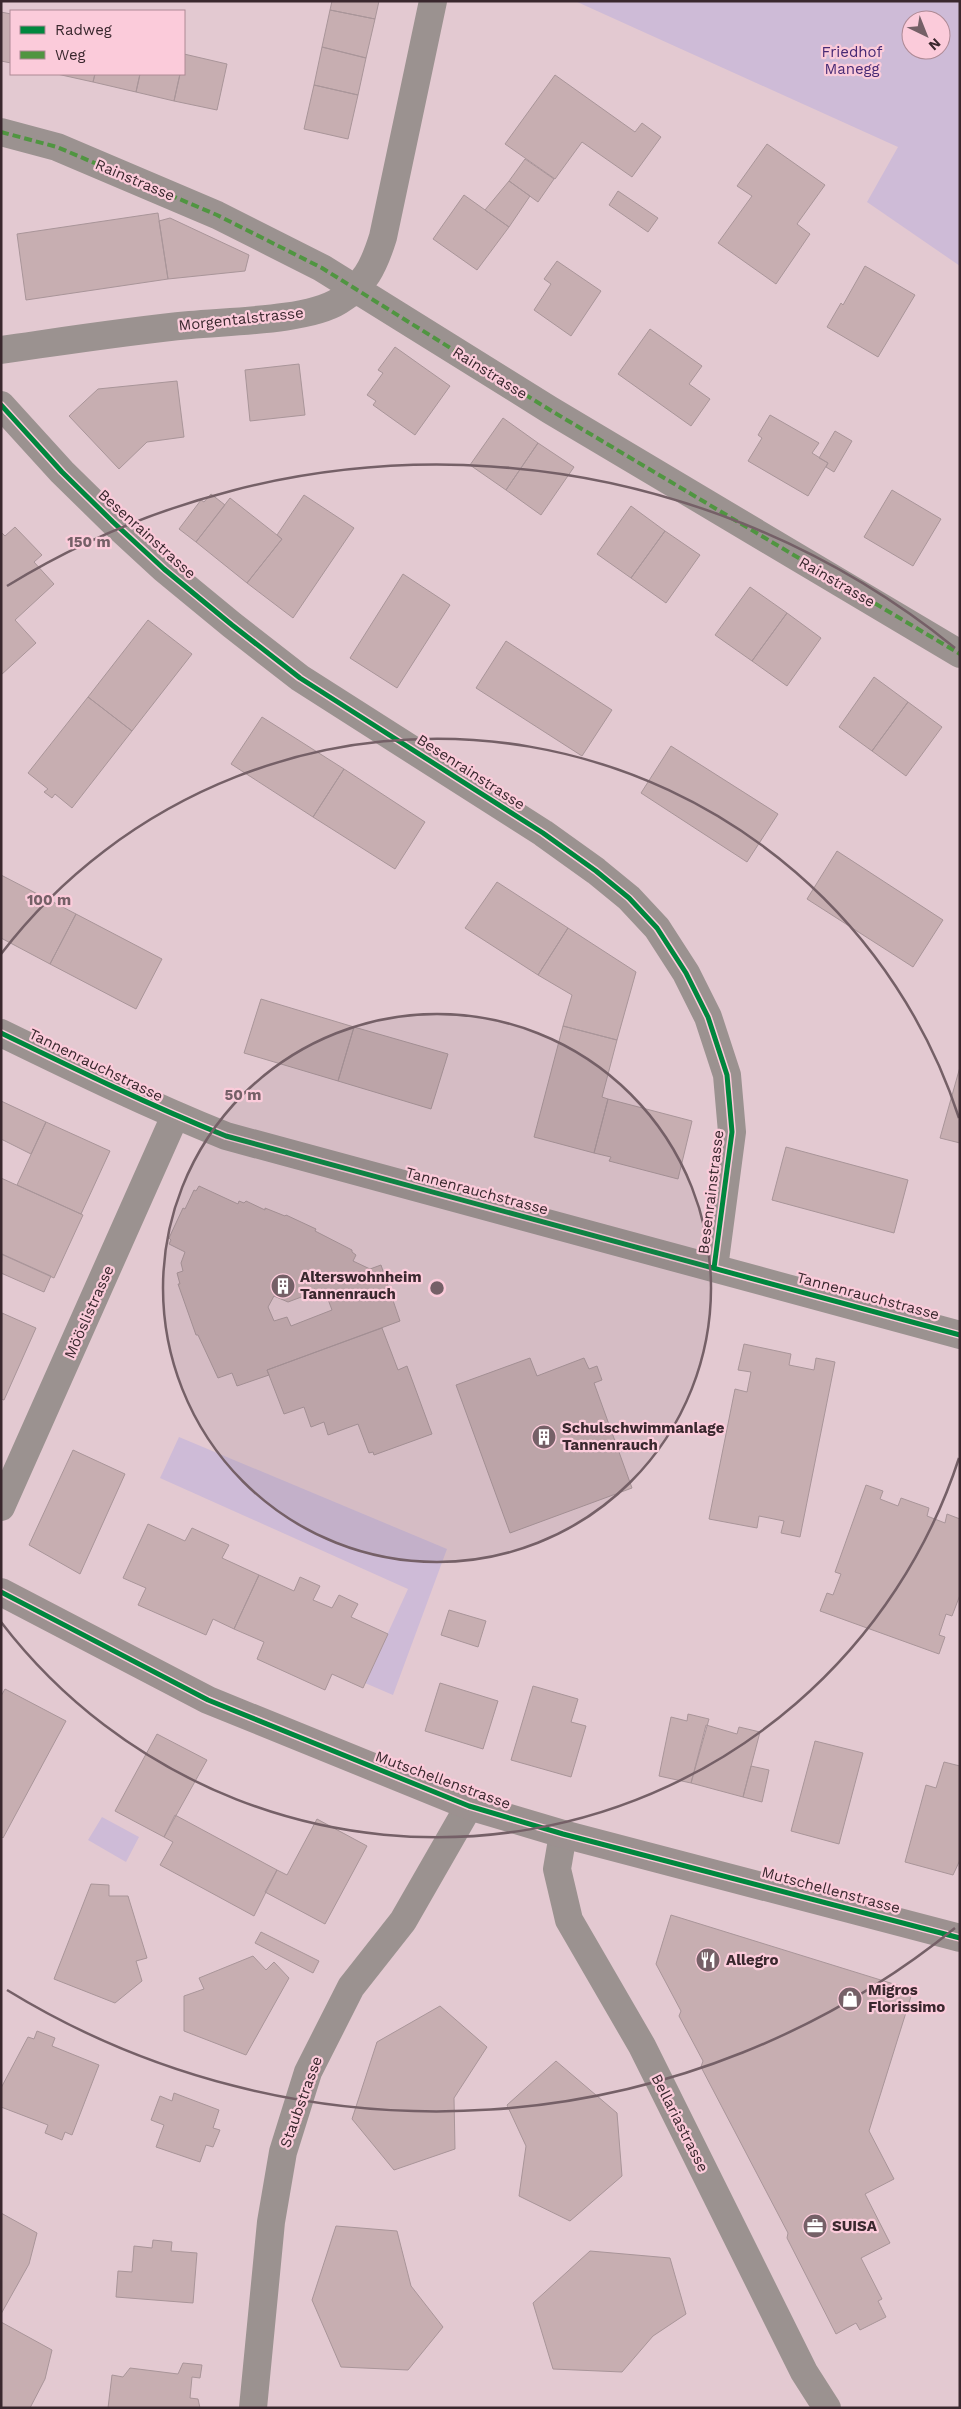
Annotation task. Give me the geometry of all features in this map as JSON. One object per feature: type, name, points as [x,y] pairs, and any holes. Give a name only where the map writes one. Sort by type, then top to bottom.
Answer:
[{"type":"street","name":"Morgentalstrasse","points":[[1,350],[189,324],[251,320],[316,310],[338,302],[356,289],[375,265],[383,237],[433,1]]},
{"type":"street","name":"Rainstrasse","points":[[1,132],[57,147],[217,215],[322,268],[721,513],[960,654]]},
{"type":"street","name":"Besenrainstrasse","points":[[1,405],[62,472],[113,522],[164,569],[232,625],[300,678],[551,838],[629,898],[657,928],[686,973],[708,1017],[727,1075],[732,1132],[714,1268]]},
{"type":"street","name":"Tannenrauchstrasse","points":[[1,1033],[175,1116],[226,1136],[960,1334]]},
{"type":"street","name":"Mööslistrasse","points":[[1,1507],[175,1116]]},
{"type":"street","name":"Mutschellenstrasse","points":[[2,1593],[208,1700],[468,1806],[563,1834],[960,1938]]},
{"type":"street","name":"Staubstrasse","points":[[253,2408],[272,2213],[282,2152],[308,2072],[351,1987],[403,1921],[468,1806]]},
{"type":"street","name":"Bellariastrasse","points":[[563,1834],[557,1869],[569,1920],[642,2046],[804,2372],[821,2398]]},
{"type":"green space","name":"Friedhof Manegg","points":[[575,1],[960,1],[960,266],[867,202],[898,147]]},
{"type":"green space","points":[[179,1437],[447,1549],[393,1695],[365,1683],[408,1589],[160,1478]]},
{"type":"green space","points":[[102,1817],[139,1837],[126,1862],[88,1840]]},
{"type":"building","points":[[332,1],[379,1],[375,19],[330,10]]},
{"type":"building","points":[[330,10],[375,19],[366,58],[322,47]]},
{"type":"building","points":[[1,12],[10,14],[10,63],[1,61]]},
{"type":"building","points":[[322,47],[366,58],[358,95],[314,85]]},
{"type":"building","points":[[185,54],[227,64],[217,110],[174,101],[180,75],[185,75]]},
{"type":"building","points":[[62,75],[95,75],[93,82]]},
{"type":"building","points":[[95,75],[140,75],[136,92],[93,82]]},
{"type":"building","points":[[140,75],[180,75],[174,101],[136,92]]},
{"type":"building","points":[[555,75],[635,132],[642,123],[661,137],[632,177],[582,142],[555,179],[505,144]]},
{"type":"building","points":[[314,85],[358,95],[348,139],[304,129]]},
{"type":"building","points":[[767,144],[825,185],[797,224],[810,234],[776,284],[718,243],[752,196],[737,186]]},
{"type":"building","points":[[525,159],[554,179],[538,202],[509,181]]},
{"type":"building","points":[[509,181],[530,196],[509,227],[485,210]]},
{"type":"building","points":[[618,191],[658,218],[648,232],[609,205]]},
{"type":"building","points":[[464,195],[509,227],[477,270],[433,239]]},
{"type":"building","points":[[158,213],[168,279],[26,300],[17,234]]},
{"type":"building","points":[[170,218],[249,255],[245,271],[168,279],[159,221]]},
{"type":"building","points":[[557,261],[601,291],[571,336],[534,310],[551,284],[544,279]]},
{"type":"building","points":[[865,266],[915,295],[878,357],[827,327],[841,303],[843,305]]},
{"type":"building","points":[[650,329],[702,366],[689,384],[710,399],[691,426],[618,374]]},
{"type":"building","points":[[395,347],[450,386],[415,435],[373,405],[376,401],[367,395],[383,373],[378,370]]},
{"type":"building","points":[[299,364],[305,415],[250,421],[245,370]]},
{"type":"building","points":[[177,381],[184,437],[147,442],[119,469],[69,416],[98,389]]},
{"type":"building","points":[[770,415],[819,443],[812,453],[828,463],[808,496],[748,461],[762,438],[758,435]]},
{"type":"building","points":[[503,418],[538,443],[506,490],[470,465]]},
{"type":"building","points":[[835,431],[852,441],[834,472],[826,467],[828,463],[819,458]]},
{"type":"building","points":[[538,443],[574,467],[541,515],[506,490]]},
{"type":"building","points":[[892,490],[941,519],[913,566],[864,537]]},
{"type":"building","points":[[211,494],[225,505],[196,542],[179,529],[201,500],[204,502]]},
{"type":"building","points":[[304,495],[354,528],[293,618],[247,583],[282,539],[277,535]]},
{"type":"building","points":[[230,498],[282,539],[247,583],[196,542]]},
{"type":"building","points":[[631,506],[665,531],[631,578],[597,554]]},
{"type":"building","points":[[15,527],[42,555],[34,562],[54,584],[15,620],[36,643],[1,675],[1,532],[5,536]]},
{"type":"building","points":[[665,531],[700,555],[666,603],[631,578]]},
{"type":"building","points":[[403,574],[450,605],[397,688],[350,658]]},
{"type":"building","points":[[750,587],[787,613],[752,661],[715,635]]},
{"type":"building","points":[[787,613],[821,638],[787,686],[752,661]]},
{"type":"building","points":[[148,620],[192,654],[132,731],[88,697]]},
{"type":"building","points":[[506,641],[612,710],[582,756],[476,688]]},
{"type":"building","points":[[874,677],[908,702],[872,751],[839,727]]},
{"type":"building","points":[[88,697],[132,731],[72,808],[55,794],[52,798],[44,792],[48,789],[28,773]]},
{"type":"building","points":[[908,702],[942,727],[906,776],[872,751]]},
{"type":"building","points":[[262,717],[344,769],[313,817],[231,764]]},
{"type":"building","points":[[671,746],[778,814],[747,862],[641,793]]},
{"type":"building","points":[[344,769],[425,822],[395,869],[313,817]]},
{"type":"building","points":[[837,851],[943,920],[913,967],[807,899]]},
{"type":"building","points":[[1,875],[76,914],[50,964],[1,938]]},
{"type":"building","points":[[497,882],[568,928],[538,975],[465,928]]},
{"type":"building","points":[[76,914],[162,959],[136,1009],[50,964]]},
{"type":"building","points":[[568,928],[636,972],[617,1040],[563,1026],[572,995],[538,975]]},
{"type":"building","points":[[261,999],[354,1027],[338,1081],[244,1053]]},
{"type":"building","points":[[563,1026],[617,1040],[602,1097],[608,1099],[594,1153],[534,1137]]},
{"type":"building","points":[[354,1027],[448,1054],[431,1109],[338,1081]]},
{"type":"building","points":[[960,1067],[960,1143],[940,1138]]},
{"type":"building","points":[[608,1099],[692,1121],[678,1179],[609,1161],[611,1157],[594,1153]]},
{"type":"building","points":[[1,1101],[46,1122],[31,1154],[1,1139]]},
{"type":"building","points":[[46,1122],[110,1151],[81,1214],[17,1185]]},
{"type":"building","points":[[786,1147],[908,1180],[894,1233],[772,1200]]},
{"type":"building","points":[[1,1178],[83,1215],[54,1278],[1,1254]]},
{"type":"building","name":"Alterswohnheim Tannenrauch","points":[[199,1186],[238,1204],[239,1201],[244,1203],[246,1201],[265,1210],[265,1208],[286,1215],[316,1229],[315,1231],[352,1250],[356,1255],[353,1261],[370,1269],[381,1265],[400,1321],[267,1370],[269,1375],[237,1386],[232,1373],[218,1378],[198,1335],[196,1335],[178,1284],[180,1284],[177,1273],[183,1271],[181,1263],[185,1252],[169,1244],[171,1240],[169,1238],[183,1208],[185,1209],[194,1190],[196,1191]],"holes":[[[314,1289],[326,1294],[332,1310],[291,1326],[287,1317],[274,1321],[268,1307],[274,1296],[288,1302],[312,1293]]]},
{"type":"building","points":[[2,1254],[51,1276],[44,1292],[1,1273]]},
{"type":"building","points":[[2,1313],[36,1328],[4,1400],[1,1399]]},
{"type":"building","points":[[382,1328],[398,1370],[407,1366],[432,1434],[374,1455],[373,1452],[369,1453],[358,1424],[328,1435],[324,1422],[311,1427],[304,1407],[284,1414],[267,1370]]},
{"type":"building","points":[[744,1344],[791,1354],[789,1365],[814,1370],[816,1358],[835,1362],[800,1537],[781,1533],[784,1521],[759,1516],[757,1528],[709,1519],[735,1389],[747,1392],[751,1372],[738,1370]]},
{"type":"building","name":"Schulschwimmanlage Tannenrauch","points":[[530,1358],[537,1376],[584,1358],[589,1369],[597,1366],[602,1380],[594,1383],[632,1488],[510,1533],[456,1385]]},
{"type":"building","points":[[73,1450],[125,1474],[80,1574],[29,1545]]},
{"type":"building","points":[[866,1485],[883,1491],[880,1499],[898,1506],[901,1498],[929,1508],[927,1516],[945,1523],[947,1514],[960,1519],[960,1595],[952,1616],[946,1614],[939,1635],[945,1637],[939,1654],[820,1611],[827,1593],[833,1595],[841,1574],[835,1572]]},
{"type":"building","points":[[148,1524],[185,1541],[192,1528],[229,1545],[222,1558],[259,1575],[234,1629],[213,1619],[206,1635],[138,1605],[146,1588],[123,1578]]},
{"type":"building","points":[[259,1575],[294,1591],[300,1577],[320,1586],[313,1600],[332,1608],[339,1595],[358,1604],[351,1617],[388,1634],[363,1688],[332,1674],[325,1690],[257,1659],[264,1642],[234,1629]]},
{"type":"building","points":[[449,1610],[486,1621],[478,1647],[441,1635]]},
{"type":"building","points":[[440,1683],[498,1701],[483,1749],[425,1731]]},
{"type":"building","points":[[533,1686],[578,1699],[571,1722],[586,1726],[571,1777],[511,1760]]},
{"type":"building","points":[[5,1689],[66,1721],[3,1838],[1,1836],[1,1696]]},
{"type":"building","points":[[688,1714],[709,1719],[691,1783],[659,1776],[671,1717],[687,1721]]},
{"type":"building","points":[[706,1725],[737,1734],[739,1727],[760,1732],[743,1797],[691,1783]]},
{"type":"building","points":[[157,1734],[207,1760],[164,1837],[115,1811]]},
{"type":"building","points":[[815,1741],[863,1753],[839,1844],[791,1831]]},
{"type":"building","points":[[944,1762],[960,1766],[960,1860],[953,1875],[905,1862],[926,1785],[936,1788]]},
{"type":"building","points":[[751,1766],[769,1770],[762,1802],[743,1797]]},
{"type":"building","points":[[175,1815],[277,1870],[254,1916],[160,1865],[173,1842],[164,1837]]},
{"type":"building","points":[[317,1819],[367,1846],[325,1924],[265,1892],[277,1870],[287,1875]]},
{"type":"building","points":[[91,1884],[109,1885],[109,1896],[128,1896],[147,1958],[136,1961],[142,1981],[115,2003],[54,1979]]},
{"type":"building","points":[[671,1915],[913,1990],[869,2131],[894,2179],[865,2194],[890,2243],[861,2258],[882,2299],[878,2301],[886,2317],[860,2330],[856,2323],[836,2334],[787,2238],[788,2233],[701,2067],[703,2061],[679,2016],[681,2011],[656,1964]]},
{"type":"building","points":[[261,1932],[319,1961],[313,1973],[255,1943]]},
{"type":"building","points":[[253,1956],[266,1970],[274,1962],[289,1978],[246,2055],[184,2031],[184,1996],[204,1989],[199,1978]]},
{"type":"building","points":[[440,2006],[487,2047],[454,2098],[455,2149],[394,2170],[352,2119],[377,2042]]},
{"type":"building","points":[[37,2031],[55,2038],[52,2046],[99,2065],[72,2135],[65,2132],[62,2140],[45,2133],[48,2125],[1,2107],[1,2088],[28,2037],[34,2039]]},
{"type":"building","points":[[556,2061],[617,2113],[622,2176],[570,2221],[519,2196],[526,2146],[507,2105]]},
{"type":"building","points":[[174,2093],[219,2110],[213,2128],[220,2130],[213,2147],[206,2145],[200,2162],[156,2147],[164,2125],[151,2120],[160,2096],[172,2101]]},
{"type":"building","points":[[1,2213],[37,2233],[29,2264],[1,2314]]},
{"type":"building","points":[[336,2226],[397,2231],[411,2286],[443,2327],[408,2370],[341,2367],[312,2300]]},
{"type":"building","points":[[153,2240],[172,2242],[171,2251],[197,2253],[193,2303],[116,2297],[118,2271],[132,2272],[134,2246],[152,2248]]},
{"type":"building","points":[[590,2251],[670,2258],[686,2314],[653,2336],[622,2372],[553,2369],[533,2303]]},
{"type":"building","points":[[1,2322],[52,2350],[45,2379],[30,2408],[1,2408]]},
{"type":"building","points":[[183,2363],[202,2365],[200,2378],[192,2377],[190,2398],[198,2399],[200,2408],[108,2408],[112,2375],[123,2377],[130,2368],[178,2374]]},
{"type":"marked path","points":[[1,132],[57,147],[217,215],[322,268],[550,410],[960,654]]},
{"type":"cycle path","points":[[1,405],[62,472],[113,522],[164,569],[232,625],[300,678],[543,833],[596,871],[629,898],[657,928],[686,973],[708,1017],[727,1075],[732,1132],[714,1268]]},
{"type":"cycle path","points":[[1,1033],[140,1099],[226,1136],[960,1335]]},
{"type":"cycle path","points":[[1,1592],[208,1700],[469,1806],[563,1834],[960,1938]]},
{"type":"place","name":"Alterswohnheim Tannenrauch","points":[[283,1286]]},
{"type":"place","name":"Schulschwimmanlage Tannenrauch","points":[[544,1437]]},
{"type":"place","name":"Allegro","points":[[708,1960]]},
{"type":"place","name":"Migros Florissimo","points":[[850,1999]]},
{"type":"place","name":"SUISA","points":[[815,2226]]}]
